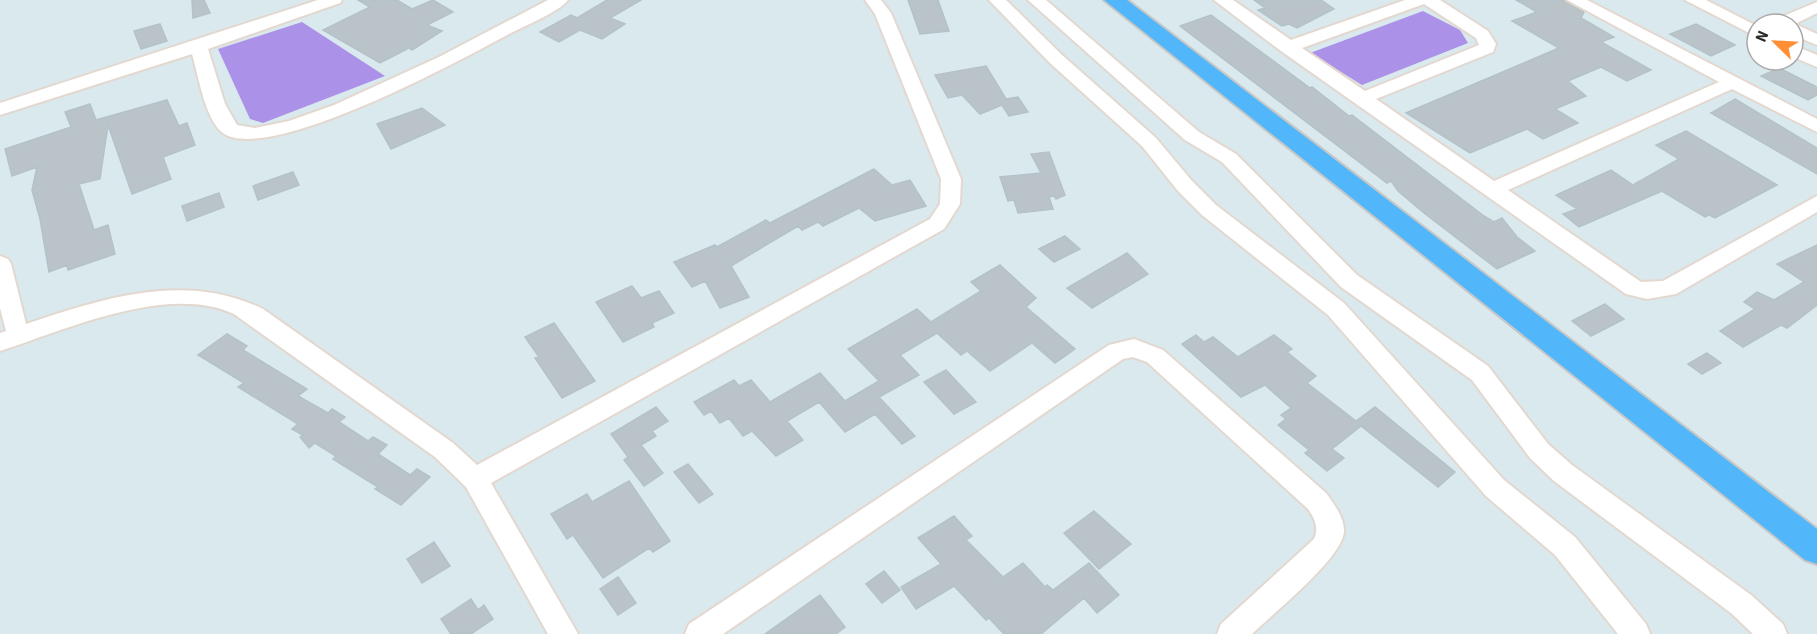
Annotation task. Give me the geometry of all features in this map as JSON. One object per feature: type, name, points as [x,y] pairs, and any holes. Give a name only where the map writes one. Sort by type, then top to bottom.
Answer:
[{"type":"main road","points":[[1114,0],[1817,549]]},
{"type":"street","points":[[0,109],[199,46],[334,0]]},
{"type":"street","points":[[199,46],[222,122],[232,131],[246,135],[267,134],[291,128],[387,89],[560,0]]},
{"type":"street","points":[[475,479],[937,224],[950,204],[951,178],[883,14],[873,0]]},
{"type":"street","points":[[997,0],[1056,59],[1149,142],[1185,186],[1209,210],[1348,321],[1495,488],[1565,546],[1636,634]]},
{"type":"street","points":[[1036,0],[1192,136],[1229,158],[1349,281],[1480,373],[1539,451],[1563,473],[1741,604],[1773,634]]},
{"type":"street","points":[[1222,0],[1623,283],[1647,291],[1668,288],[1817,203]]},
{"type":"street","points":[[1287,47],[1420,0]]},
{"type":"street","points":[[1361,99],[1487,48],[1482,34],[1429,0]]},
{"type":"street","points":[[1575,0],[1817,126]]},
{"type":"street","points":[[1694,0],[1745,26]]},
{"type":"street","points":[[1491,190],[1733,82]]},
{"type":"street","points":[[1120,114],[1151,102]]},
{"type":"street","points":[[0,264],[9,338],[86,313],[158,298],[197,298],[229,303],[255,315],[426,436],[475,479],[564,634]]},
{"type":"street","points":[[699,634],[1117,351],[1134,348],[1155,356],[1317,501],[1331,525],[1330,539],[1324,548],[1232,634]]},
{"type":"shaded area","points":[[1423,11],[1460,30],[1468,43],[1362,85],[1310,53]]},
{"type":"shaded area","points":[[302,22],[385,76],[263,123],[250,119],[218,49]]},
{"type":"building","points":[[192,0],[204,0],[210,13],[193,18]]},
{"type":"building","points":[[358,0],[397,0],[412,9],[433,0],[453,12],[427,25],[442,31],[412,50],[409,48],[380,63],[323,30],[370,7]]},
{"type":"building","points":[[607,0],[641,0],[610,18],[625,24],[602,39],[580,30],[559,42],[540,32],[571,15],[577,18]]},
{"type":"building","points":[[908,0],[938,0],[949,31],[920,34]]},
{"type":"building","points":[[1254,0],[1321,0],[1334,9],[1297,28],[1289,24],[1282,26],[1258,10],[1265,8]]},
{"type":"building","points":[[1516,0],[1565,0],[1584,12],[1581,18],[1614,37],[1601,42],[1651,70],[1627,81],[1601,67],[1568,81],[1586,96],[1555,109],[1578,123],[1543,139],[1527,129],[1470,153],[1406,113],[1559,48],[1512,21],[1537,12]]},
{"type":"building","points":[[1211,15],[1349,116],[1352,115],[1484,216],[1494,222],[1502,218],[1517,237],[1535,251],[1497,269],[1424,213],[1398,191],[1391,181],[1387,183],[1180,26]]},
{"type":"building","points":[[160,24],[167,41],[141,49],[134,31]]},
{"type":"building","points":[[1696,24],[1735,45],[1711,56],[1670,34]]},
{"type":"building","points":[[986,66],[1006,99],[1018,97],[1028,112],[1009,116],[1002,105],[980,114],[962,95],[948,98],[935,75]]},
{"type":"building","points":[[1770,72],[1787,72],[1817,87],[1817,95],[1808,100],[1761,76]]},
{"type":"building","points":[[1735,99],[1817,148],[1817,174],[1711,113]]},
{"type":"building","points":[[167,100],[179,126],[187,123],[195,145],[163,157],[171,179],[132,194],[108,125],[100,179],[79,184],[94,230],[108,225],[115,254],[68,270],[67,265],[49,272],[40,219],[32,190],[37,167],[12,176],[5,149],[71,127],[65,112],[90,104],[96,120]]},
{"type":"building","points":[[422,108],[445,125],[391,149],[377,124]]},
{"type":"building","points":[[1686,131],[1777,185],[1715,218],[1709,215],[1705,217],[1662,191],[1579,227],[1563,214],[1577,209],[1556,195],[1611,170],[1633,185],[1679,159],[1656,145]]},
{"type":"building","points":[[1049,152],[1065,195],[1056,199],[1054,196],[1049,197],[1053,209],[1018,213],[1014,200],[1008,201],[1000,177],[1041,173],[1031,154]]},
{"type":"building","points":[[874,169],[892,185],[910,180],[926,206],[875,221],[859,208],[823,226],[818,222],[802,230],[798,226],[731,266],[749,297],[720,308],[705,281],[692,287],[674,262],[715,245],[717,247],[766,220],[770,223]]},
{"type":"building","points":[[293,172],[299,185],[258,200],[253,186]]},
{"type":"building","points":[[219,193],[224,207],[187,221],[182,206]]},
{"type":"building","points":[[1065,236],[1080,249],[1054,262],[1039,249]]},
{"type":"building","points":[[1817,245],[1817,305],[1787,328],[1781,325],[1743,347],[1720,331],[1755,309],[1744,302],[1757,292],[1774,300],[1804,282],[1777,264]]},
{"type":"building","points":[[1127,253],[1148,274],[1092,308],[1067,288]]},
{"type":"building","points":[[1000,265],[1036,298],[1026,307],[1075,349],[1055,363],[1032,343],[990,371],[967,351],[961,355],[937,333],[900,355],[919,375],[879,397],[915,436],[902,444],[875,414],[845,432],[819,402],[787,421],[803,440],[776,456],[752,431],[743,436],[729,418],[720,423],[711,411],[704,415],[694,402],[734,380],[739,386],[751,380],[770,402],[820,373],[845,401],[879,381],[848,349],[917,309],[931,322],[981,291],[971,282]]},
{"type":"building","points":[[632,286],[641,298],[659,291],[674,313],[652,323],[654,327],[623,342],[596,302]]},
{"type":"building","points":[[1605,304],[1624,319],[1591,336],[1572,321]]},
{"type":"building","points":[[554,323],[595,381],[562,398],[535,358],[539,357],[525,337]]},
{"type":"building","points":[[227,334],[247,346],[243,350],[307,389],[298,396],[328,413],[332,409],[345,417],[339,422],[368,441],[373,437],[387,445],[378,454],[410,475],[417,469],[430,477],[401,505],[375,489],[378,487],[333,459],[336,456],[315,443],[309,448],[300,437],[303,435],[292,429],[298,424],[238,387],[244,383],[198,355]]},
{"type":"building","points":[[1196,335],[1204,342],[1213,337],[1238,357],[1274,335],[1292,349],[1287,352],[1316,376],[1307,383],[1356,421],[1375,407],[1455,472],[1438,487],[1361,426],[1332,449],[1344,458],[1327,471],[1305,453],[1309,450],[1278,425],[1286,419],[1281,415],[1291,408],[1265,385],[1241,397],[1182,344]]},
{"type":"building","points":[[1707,353],[1721,363],[1702,374],[1688,364]]},
{"type":"building","points":[[946,370],[976,402],[954,414],[924,382]]},
{"type":"building","points":[[656,407],[668,421],[652,431],[656,436],[641,445],[663,473],[644,486],[624,460],[628,457],[611,434]]},
{"type":"building","points":[[688,464],[713,494],[699,503],[674,472]]},
{"type":"building","points":[[629,481],[670,541],[653,552],[649,548],[603,578],[573,535],[567,539],[551,514],[587,494],[592,502]]},
{"type":"building","points":[[1094,511],[1131,544],[1099,569],[1064,533]]},
{"type":"building","points":[[954,516],[972,536],[966,540],[1003,577],[1023,563],[1045,587],[1047,585],[1053,590],[1089,563],[1119,595],[1097,613],[1084,598],[1041,634],[1004,634],[989,618],[986,620],[954,586],[916,609],[901,587],[941,564],[918,538]]},
{"type":"building","points":[[434,542],[450,566],[422,583],[407,559]]},
{"type":"building","points":[[884,571],[900,590],[882,603],[866,584]]},
{"type":"building","points":[[618,577],[636,603],[618,615],[600,589]]},
{"type":"building","points":[[820,595],[845,627],[836,634],[765,634]]},
{"type":"building","points":[[471,599],[478,610],[484,605],[493,619],[471,634],[451,634],[441,619]]}]
